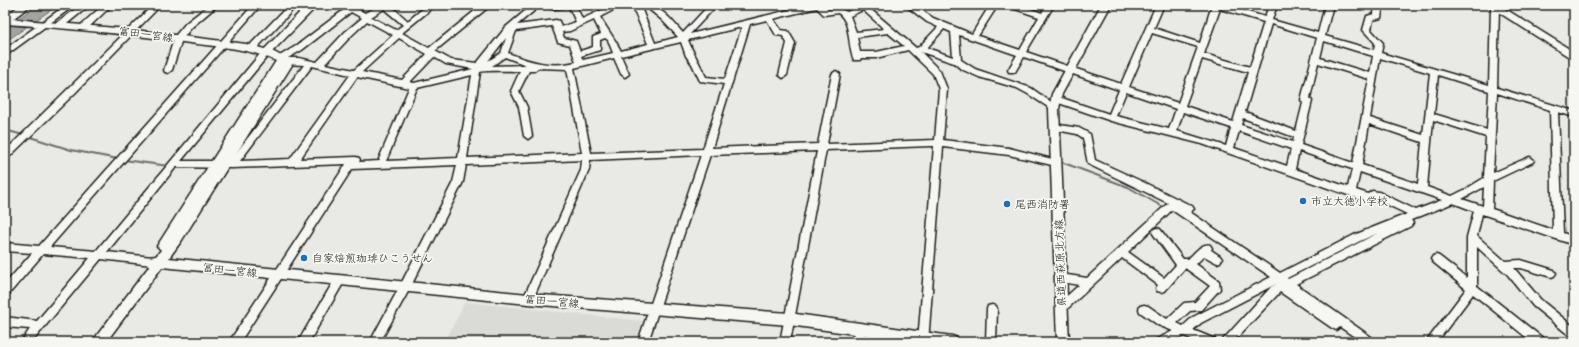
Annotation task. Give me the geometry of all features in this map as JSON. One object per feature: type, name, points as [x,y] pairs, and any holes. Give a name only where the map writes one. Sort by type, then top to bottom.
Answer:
[{"type":"main road","points":[[6,21],[26,5]]},
{"type":"main road","name":"県道西萩原北方線","points":[[1063,342],[1054,127],[1055,103],[1057,94],[1106,5]]},
{"type":"main road","points":[[1493,6],[1574,57]]},
{"type":"main road","name":"富田一宮線","points":[[6,21],[85,26],[221,44],[272,54],[282,60]]},
{"type":"main road","points":[[98,342],[156,262],[197,210],[287,65],[282,60]]},
{"type":"main road","points":[[90,342],[144,274],[156,262]]},
{"type":"main road","name":"冨田一宮線","points":[[156,262],[528,299],[654,310],[789,319],[859,336],[952,342]]},
{"type":"street","points":[[5,53],[44,23],[71,5]]},
{"type":"street","points":[[60,25],[86,5]]},
{"type":"street","points":[[85,26],[108,5]]},
{"type":"street","points":[[5,156],[157,5]]},
{"type":"street","points":[[168,70],[178,38],[189,25],[214,5]]},
{"type":"street","points":[[5,291],[221,44],[257,5]]},
{"type":"street","points":[[26,342],[265,53],[314,5]]},
{"type":"street","points":[[319,65],[366,17],[385,5],[408,25]]},
{"type":"street","points":[[292,163],[355,74],[432,5]]},
{"type":"street","points":[[403,84],[431,53],[487,5]]},
{"type":"street","points":[[518,20],[521,8],[528,5]]},
{"type":"street","points":[[375,342],[405,287],[454,190],[460,174],[479,68],[509,29],[528,11],[537,5]]},
{"type":"street","points":[[547,5],[552,7],[571,5],[580,23]]},
{"type":"street","points":[[509,29],[556,24],[567,29],[596,17],[619,5]]},
{"type":"street","points":[[636,5],[653,46]]},
{"type":"street","points":[[648,5],[665,18],[684,38],[690,56],[696,63],[703,79],[728,82]]},
{"type":"street","points":[[684,38],[713,5]]},
{"type":"street","points":[[282,60],[299,48],[347,7],[431,53],[454,63],[479,68],[496,69],[552,68],[570,66],[818,5],[827,13],[839,10],[846,15],[851,27],[857,57],[916,49],[957,61],[972,71],[1029,91],[1046,103],[1055,103],[1172,132],[1351,192],[1371,198],[1372,195],[1376,195],[1415,214]]},
{"type":"street","points":[[909,5],[942,27],[1574,240]]},
{"type":"street","points":[[974,37],[994,5]]},
{"type":"street","points":[[1012,5],[1044,16]]},
{"type":"street","points":[[1012,70],[1050,5]]},
{"type":"street","points":[[1111,118],[1160,5]]},
{"type":"street","points":[[1172,132],[1216,5],[1493,88],[1574,114]]},
{"type":"street","points":[[1229,150],[1273,5]]},
{"type":"street","points":[[1290,171],[1308,101],[1305,100],[1329,5]]},
{"type":"street","points":[[1351,192],[1366,120],[1376,53],[1379,43],[1367,30],[1370,18],[1378,16],[1380,5]]},
{"type":"street","points":[[846,15],[864,6],[890,30],[916,49],[937,73],[942,89],[923,340]]},
{"type":"street","points":[[1431,342],[1472,288],[1472,237],[1483,210],[1489,179],[1493,88],[1493,6]]},
{"type":"street","points":[[251,49],[287,12]]},
{"type":"street","points":[[596,17],[601,23],[606,35],[611,39],[625,74]]},
{"type":"street","points":[[769,18],[779,34],[785,33],[791,43],[783,76]]},
{"type":"street","points":[[643,342],[747,23]]},
{"type":"street","points":[[556,24],[561,40],[573,43],[580,63]]},
{"type":"street","points":[[916,49],[942,27]]},
{"type":"street","points":[[282,60],[310,63],[414,86],[479,68],[504,54],[512,31],[509,29]]},
{"type":"street","points":[[853,35],[890,30]]},
{"type":"street","points":[[1149,30],[1202,46]]},
{"type":"street","points":[[955,31],[957,61]]},
{"type":"street","points":[[577,54],[597,48],[596,39],[606,35]]},
{"type":"street","points":[[504,54],[528,64],[552,68]]},
{"type":"street","points":[[1199,54],[1253,71]]},
{"type":"street","points":[[1315,59],[1372,77]]},
{"type":"street","points":[[224,165],[310,63]]},
{"type":"street","points":[[528,299],[585,170],[587,154],[570,66]]},
{"type":"street","points":[[526,68],[515,91],[523,107],[528,136]]},
{"type":"street","points":[[1422,188],[1434,71]]},
{"type":"street","points":[[785,342],[836,74]]},
{"type":"street","points":[[384,159],[414,86]]},
{"type":"street","points":[[1554,108],[1558,235]]},
{"type":"street","points":[[1240,114],[1299,135]]},
{"type":"street","points":[[1429,116],[1491,136]]},
{"type":"street","points":[[1366,120],[1426,140]]},
{"type":"street","points":[[1054,127],[1079,131],[1087,136],[1091,162],[1173,204],[1283,283],[1370,342]]},
{"type":"street","points":[[173,165],[224,165],[384,159],[463,158],[938,141],[999,149],[1056,160]]},
{"type":"street","points":[[234,342],[348,166],[463,158]]},
{"type":"street","points":[[1161,342],[1183,331],[1197,320],[1283,283],[1455,200],[1489,179],[1530,160]]},
{"type":"street","points":[[1226,342],[1283,283],[1357,238],[1415,214],[1455,200]]},
{"type":"street","points":[[1173,204],[1189,209]]},
{"type":"street","points":[[1062,307],[1173,204]]},
{"type":"street","points":[[1157,232],[1185,265],[1215,284],[1215,289],[1197,307],[1188,306],[1168,325]]},
{"type":"street","points":[[1472,237],[1503,265],[1537,303],[1574,333]]},
{"type":"street","points":[[5,247],[156,262]]},
{"type":"street","points":[[1121,252],[1163,286],[1185,265],[1206,250],[1217,259]]},
{"type":"street","points":[[1436,259],[1540,342]]},
{"type":"street","points":[[1503,265],[1521,264],[1551,274]]},
{"type":"street","points":[[1061,278],[1089,282]]},
{"type":"street","points":[[303,342],[340,280]]},
{"type":"street","points":[[1283,283],[1360,342]]},
{"type":"street","points":[[991,342],[992,309]]},
{"type":"street","points":[[1144,309],[1168,325],[1210,342]]},
{"type":"street","points":[[5,322],[40,326]]},
{"type":"shaded area","points":[[37,5],[58,5],[5,42],[5,28]]},
{"type":"shaded area","points":[[465,302],[643,321],[636,342],[445,342]]},
{"type":"waterway","points":[[5,130],[23,135]]},
{"type":"waterway","points":[[27,136],[71,150],[118,159]]},
{"type":"waterway","points":[[958,142],[997,147]]},
{"type":"waterway","points":[[1019,151],[1045,157]]},
{"type":"waterway","points":[[384,161],[424,159]]},
{"type":"waterway","points":[[124,160],[169,166]]},
{"type":"waterway","points":[[1064,163],[1128,187],[1163,207]]},
{"type":"waterway","points":[[186,167],[203,168]]},
{"type":"place","name":"市立大徳小学校","points":[[1303,201]]},
{"type":"place","name":"尾西消防署","points":[[1007,204]]},
{"type":"place","name":"自家焙煎珈琲ひこうせん","points":[[304,258]]}]
